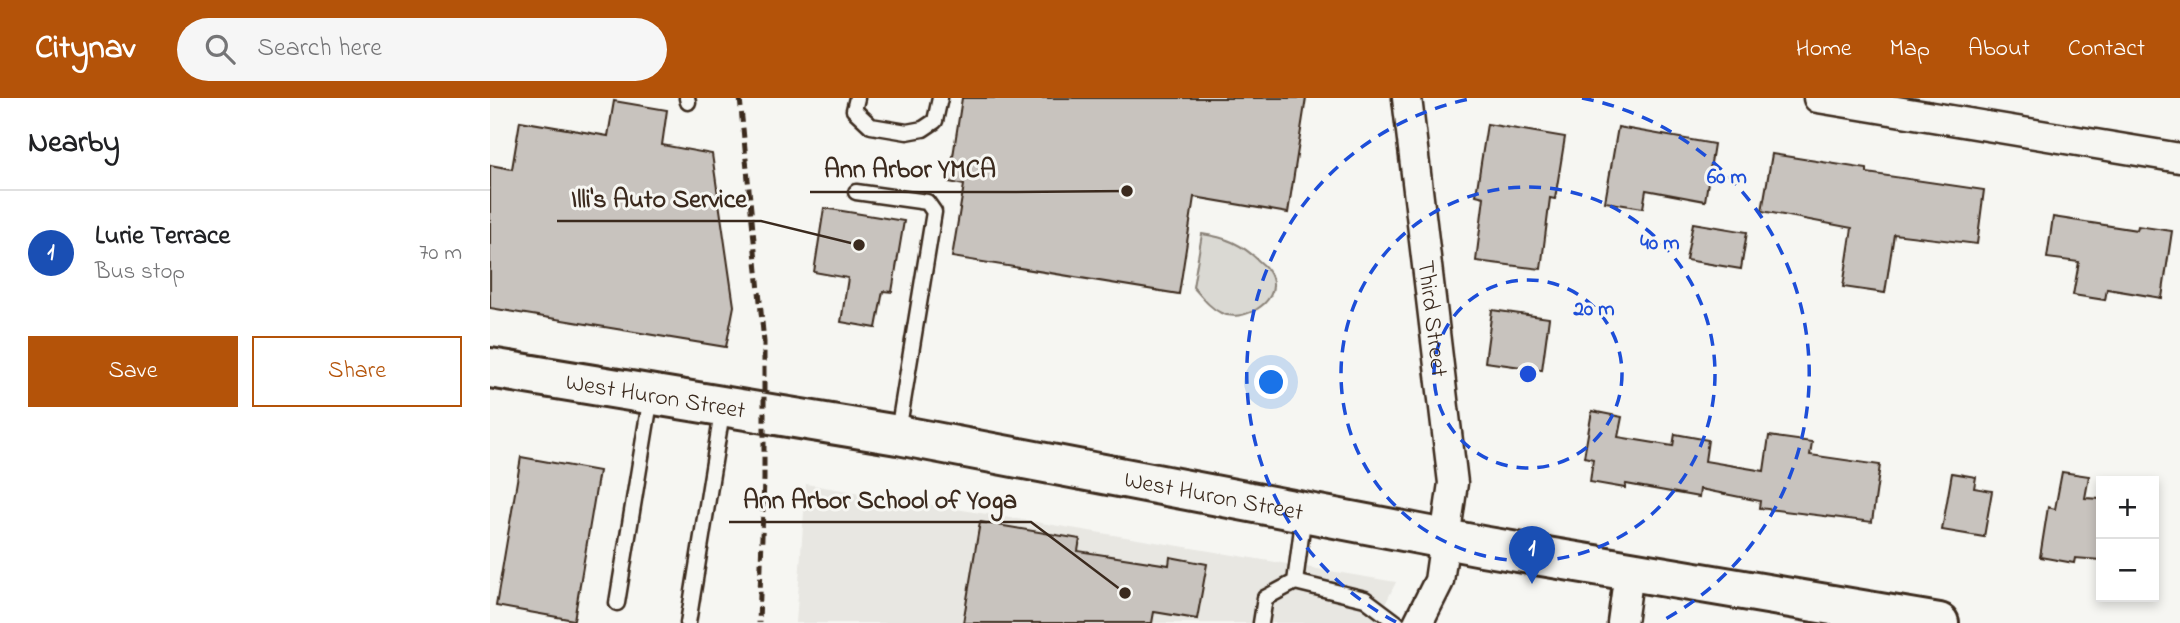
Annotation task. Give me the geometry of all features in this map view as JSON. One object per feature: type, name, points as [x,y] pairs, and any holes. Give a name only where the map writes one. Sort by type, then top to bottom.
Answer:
[{"type":"main road","name":"West Huron Street","points":[[490,368],[898,435],[1446,539],[1939,623]]},
{"type":"street","name":"Third Street","points":[[1407,98],[1453,483],[1439,581],[1418,623]]},
{"type":"street","points":[[1818,98],[2180,155]]},
{"type":"street","points":[[1622,623],[1629,572]]},
{"type":"lane","points":[[857,98],[854,110],[871,126],[907,132],[923,129],[935,121],[940,98]]},
{"type":"lane","points":[[856,192],[927,202],[934,212],[898,435]]},
{"type":"lane","points":[[617,603],[652,394]]},
{"type":"lane","points":[[688,623],[723,405]]},
{"type":"lane","points":[[1295,582],[1304,512]]},
{"type":"lane","points":[[1261,623],[1265,598],[1295,582],[1365,599],[1396,623]]},
{"type":"shaded area","points":[[1202,234],[1233,242],[1265,266],[1271,275],[1273,287],[1265,303],[1248,313],[1229,315],[1217,311],[1203,298],[1193,287]]},
{"type":"shaded area","points":[[806,484],[1396,582],[1376,623],[796,623]]},
{"type":"building","points":[[962,98],[1306,98],[1288,213],[1194,197],[1179,294],[952,257],[964,185],[949,182]]},
{"type":"building","points":[[614,101],[667,110],[662,145],[712,154],[734,306],[726,347],[490,308],[490,165],[512,169],[520,121],[608,136]]},
{"type":"building","points":[[1487,124],[1565,137],[1555,199],[1550,198],[1541,269],[1476,261],[1484,197],[1476,195]]},
{"type":"building","points":[[1618,127],[1714,144],[1705,201],[1646,190],[1643,208],[1605,202]]},
{"type":"building","points":[[1772,154],[1867,169],[1867,173],[1984,190],[1977,244],[1894,234],[1885,293],[1843,287],[1852,228],[1762,211]]},
{"type":"building","points":[[824,208],[904,221],[892,292],[883,291],[876,328],[841,322],[848,278],[814,272]]},
{"type":"building","points":[[2053,217],[2137,230],[2138,226],[2172,231],[2162,298],[2107,289],[2105,300],[2073,295],[2079,262],[2047,258]]},
{"type":"building","points":[[1693,223],[1747,232],[1741,269],[1686,260]]},
{"type":"building","points":[[1492,310],[1549,318],[1542,370],[1485,362]]},
{"type":"building","points":[[1592,411],[1622,417],[1618,437],[1673,446],[1675,434],[1708,440],[1705,461],[1764,471],[1769,436],[1812,442],[1810,455],[1880,465],[1872,522],[1759,508],[1760,501],[1700,489],[1699,497],[1626,484],[1625,488],[1590,482],[1593,459],[1584,457]]},
{"type":"building","points":[[521,457],[599,471],[574,620],[496,606]]},
{"type":"building","points":[[2062,472],[2089,476],[2085,498],[2096,499],[2096,560],[2075,558],[2074,563],[2040,557],[2048,507],[2055,509]]},
{"type":"building","points":[[1952,473],[1976,477],[1974,488],[1992,491],[1984,537],[1942,530]]},
{"type":"building","points":[[980,522],[1080,539],[1078,551],[1169,565],[1170,557],[1207,564],[1197,619],[1154,612],[1152,623],[963,623]]},
{"type":"railway","points":[[740,98],[764,342],[764,479],[759,623]]},
{"type":"place","name":"Ann Arbor YMCA","points":[[1127,191]]},
{"type":"place","name":"Illi's Auto Service","points":[[859,245]]},
{"type":"place","name":"Lurie Terrace","points":[[1532,584]]},
{"type":"place","name":"Ann Arbor School of Yoga","points":[[1125,593]]}]
